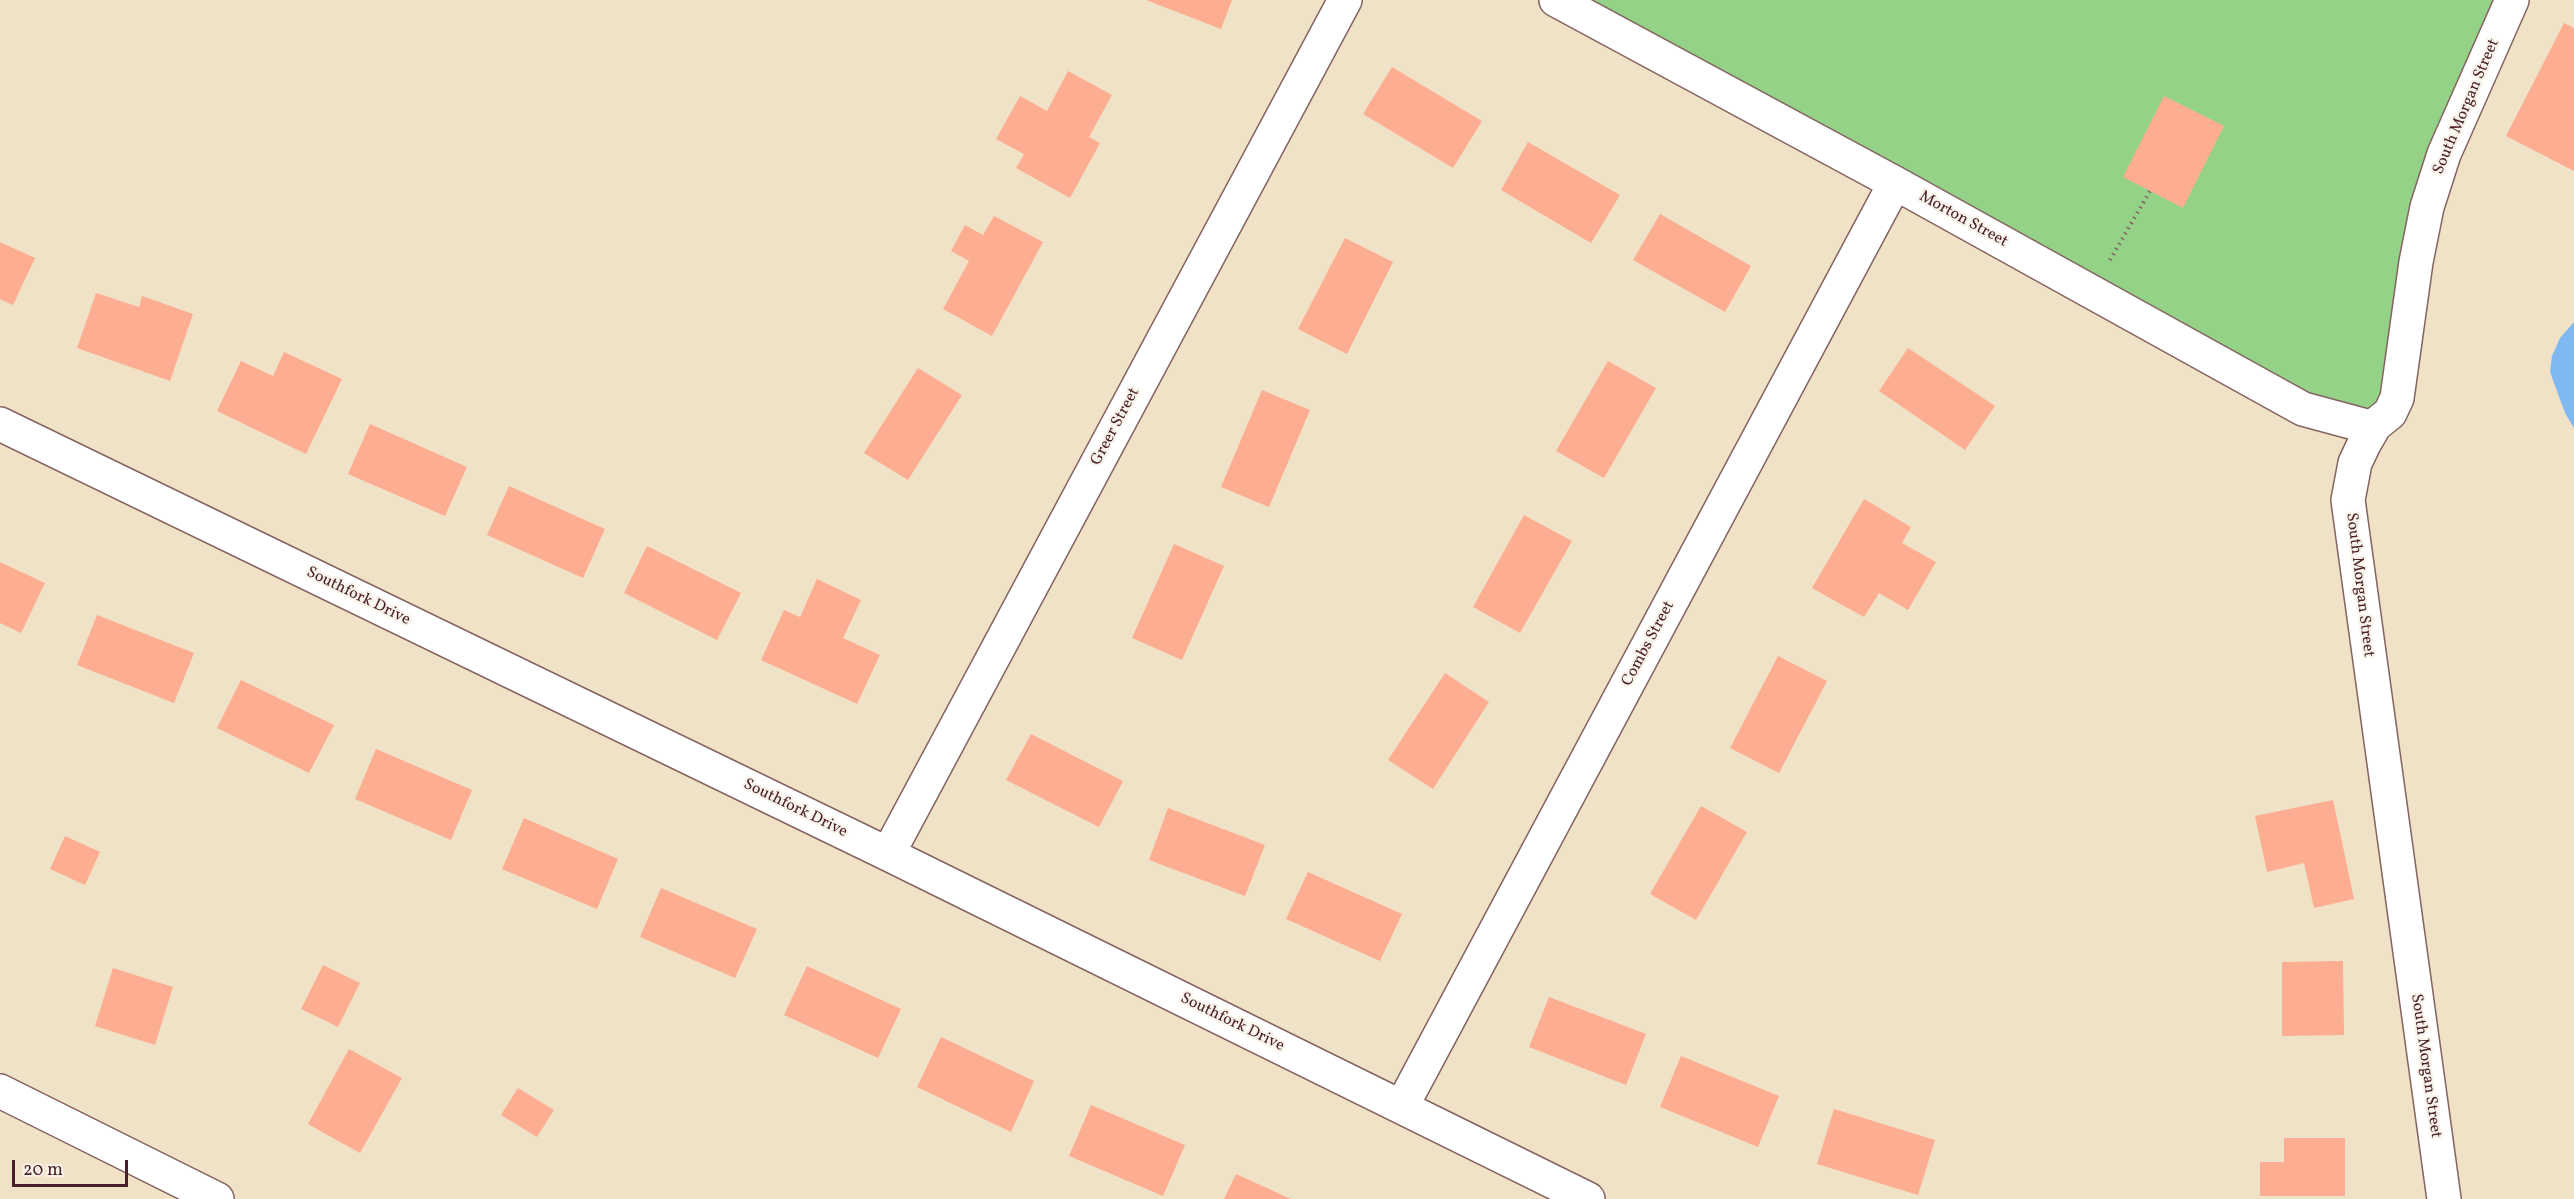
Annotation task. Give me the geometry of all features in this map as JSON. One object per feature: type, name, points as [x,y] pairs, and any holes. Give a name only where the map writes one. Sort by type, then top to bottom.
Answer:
[{"type":"street","name":"Greer Street","points":[[888,854],[1345,0]]},
{"type":"street","name":"Morton Street","points":[[1556,0],[1895,183],[2302,409],[2366,426],[2375,425]]},
{"type":"street","name":"South Morgan Street","points":[[2444,1199],[2349,514],[2350,484],[2355,463],[2375,425],[2390,413],[2397,398],[2416,262],[2427,207],[2444,154],[2512,0]]},
{"type":"street","name":"Combs Street","points":[[1402,1106],[1895,183]]},
{"type":"street","name":"Southfork Drive","points":[[0,424],[888,854],[1588,1199]]},
{"type":"street","points":[[0,1091],[217,1199]]},
{"type":"path","points":[[2092,292],[2150,191]]},
{"type":"green space","points":[[1556,0],[2512,0],[2444,154],[2402,368],[2366,426]]},
{"type":"water","points":[[2574,322],[2574,428],[2565,413],[2550,372],[2552,356],[2560,338]]},
{"type":"building","points":[[1146,0],[1232,0],[1221,29]]},
{"type":"building","points":[[2564,23],[2574,28],[2574,171],[2506,136]]},
{"type":"building","points":[[1392,67],[1482,121],[1453,168],[1363,114]]},
{"type":"building","points":[[1068,71],[1112,95],[1089,137],[1100,143],[1070,198],[1016,168],[1024,154],[996,139],[1020,96],[1047,111]]},
{"type":"building","points":[[2164,96],[2224,126],[2183,208],[2123,177]]},
{"type":"building","points":[[1528,142],[1620,195],[1591,243],[1501,190]]},
{"type":"building","points":[[1660,214],[1751,266],[1725,312],[1633,260]]},
{"type":"building","points":[[994,216],[1043,242],[992,336],[943,309],[969,261],[951,251],[965,225],[983,235]]},
{"type":"building","points":[[1345,238],[1393,262],[1347,354],[1298,329]]},
{"type":"building","points":[[0,242],[35,258],[13,305],[0,299]]},
{"type":"building","points":[[96,293],[139,307],[142,296],[193,314],[170,381],[77,348]]},
{"type":"building","points":[[1908,348],[1995,406],[1965,450],[1879,391]]},
{"type":"building","points":[[284,352],[342,379],[306,454],[217,411],[241,361],[273,376]]},
{"type":"building","points":[[1608,361],[1656,388],[1604,478],[1556,451]]},
{"type":"building","points":[[918,368],[962,395],[908,480],[864,453]]},
{"type":"building","points":[[1262,390],[1310,410],[1269,507],[1221,487]]},
{"type":"building","points":[[370,424],[467,467],[445,516],[348,474]]},
{"type":"building","points":[[509,486],[605,529],[583,578],[487,535]]},
{"type":"building","points":[[1864,499],[1911,527],[1902,543],[1936,562],[1908,610],[1879,593],[1864,617],[1812,588]]},
{"type":"building","points":[[1524,515],[1572,541],[1520,633],[1473,607]]},
{"type":"building","points":[[1174,544],[1224,566],[1182,660],[1132,638]]},
{"type":"building","points":[[647,546],[741,593],[717,640],[624,593]]},
{"type":"building","points":[[0,562],[45,583],[21,633],[0,623]]},
{"type":"building","points":[[817,579],[861,600],[843,638],[880,655],[857,704],[761,660],[784,610],[800,617]]},
{"type":"building","points":[[97,615],[194,653],[174,703],[77,665]]},
{"type":"building","points":[[1778,656],[1827,681],[1779,773],[1730,748]]},
{"type":"building","points":[[1445,673],[1489,702],[1433,789],[1388,760]]},
{"type":"building","points":[[241,680],[334,725],[309,773],[217,728]]},
{"type":"building","points":[[1031,734],[1123,781],[1099,827],[1006,780]]},
{"type":"building","points":[[376,749],[472,790],[451,840],[355,799]]},
{"type":"building","points":[[2333,800],[2354,899],[2314,908],[2304,863],[2267,872],[2255,816]]},
{"type":"building","points":[[1701,806],[1747,832],[1696,920],[1650,894]]},
{"type":"building","points":[[1168,808],[1265,845],[1245,896],[1149,860]]},
{"type":"building","points":[[524,818],[618,859],[597,909],[502,869]]},
{"type":"building","points":[[65,836],[100,852],[85,885],[50,869]]},
{"type":"building","points":[[1308,872],[1402,914],[1380,961],[1286,919]]},
{"type":"building","points":[[661,888],[757,929],[735,978],[640,937]]},
{"type":"building","points":[[2343,961],[2344,1035],[2282,1036],[2282,962]]},
{"type":"building","points":[[323,965],[360,983],[338,1027],[301,1009]]},
{"type":"building","points":[[807,966],[901,1009],[878,1058],[784,1015]]},
{"type":"building","points":[[113,968],[173,987],[155,1045],[95,1026]]},
{"type":"building","points":[[1549,997],[1646,1034],[1626,1085],[1529,1047]]},
{"type":"building","points":[[941,1037],[1034,1081],[1011,1132],[917,1087]]},
{"type":"building","points":[[349,1049],[402,1078],[360,1153],[308,1124]]},
{"type":"building","points":[[1681,1056],[1779,1096],[1758,1147],[1660,1107]]},
{"type":"building","points":[[518,1088],[554,1110],[537,1137],[501,1115]]},
{"type":"building","points":[[1091,1105],[1185,1145],[1163,1196],[1069,1156]]},
{"type":"building","points":[[1834,1109],[1935,1140],[1918,1195],[1817,1164]]},
{"type":"building","points":[[2284,1138],[2345,1138],[2345,1196],[2260,1196],[2260,1162],[2284,1162]]},
{"type":"building","points":[[1236,1174],[1291,1199],[1224,1199]]}]
